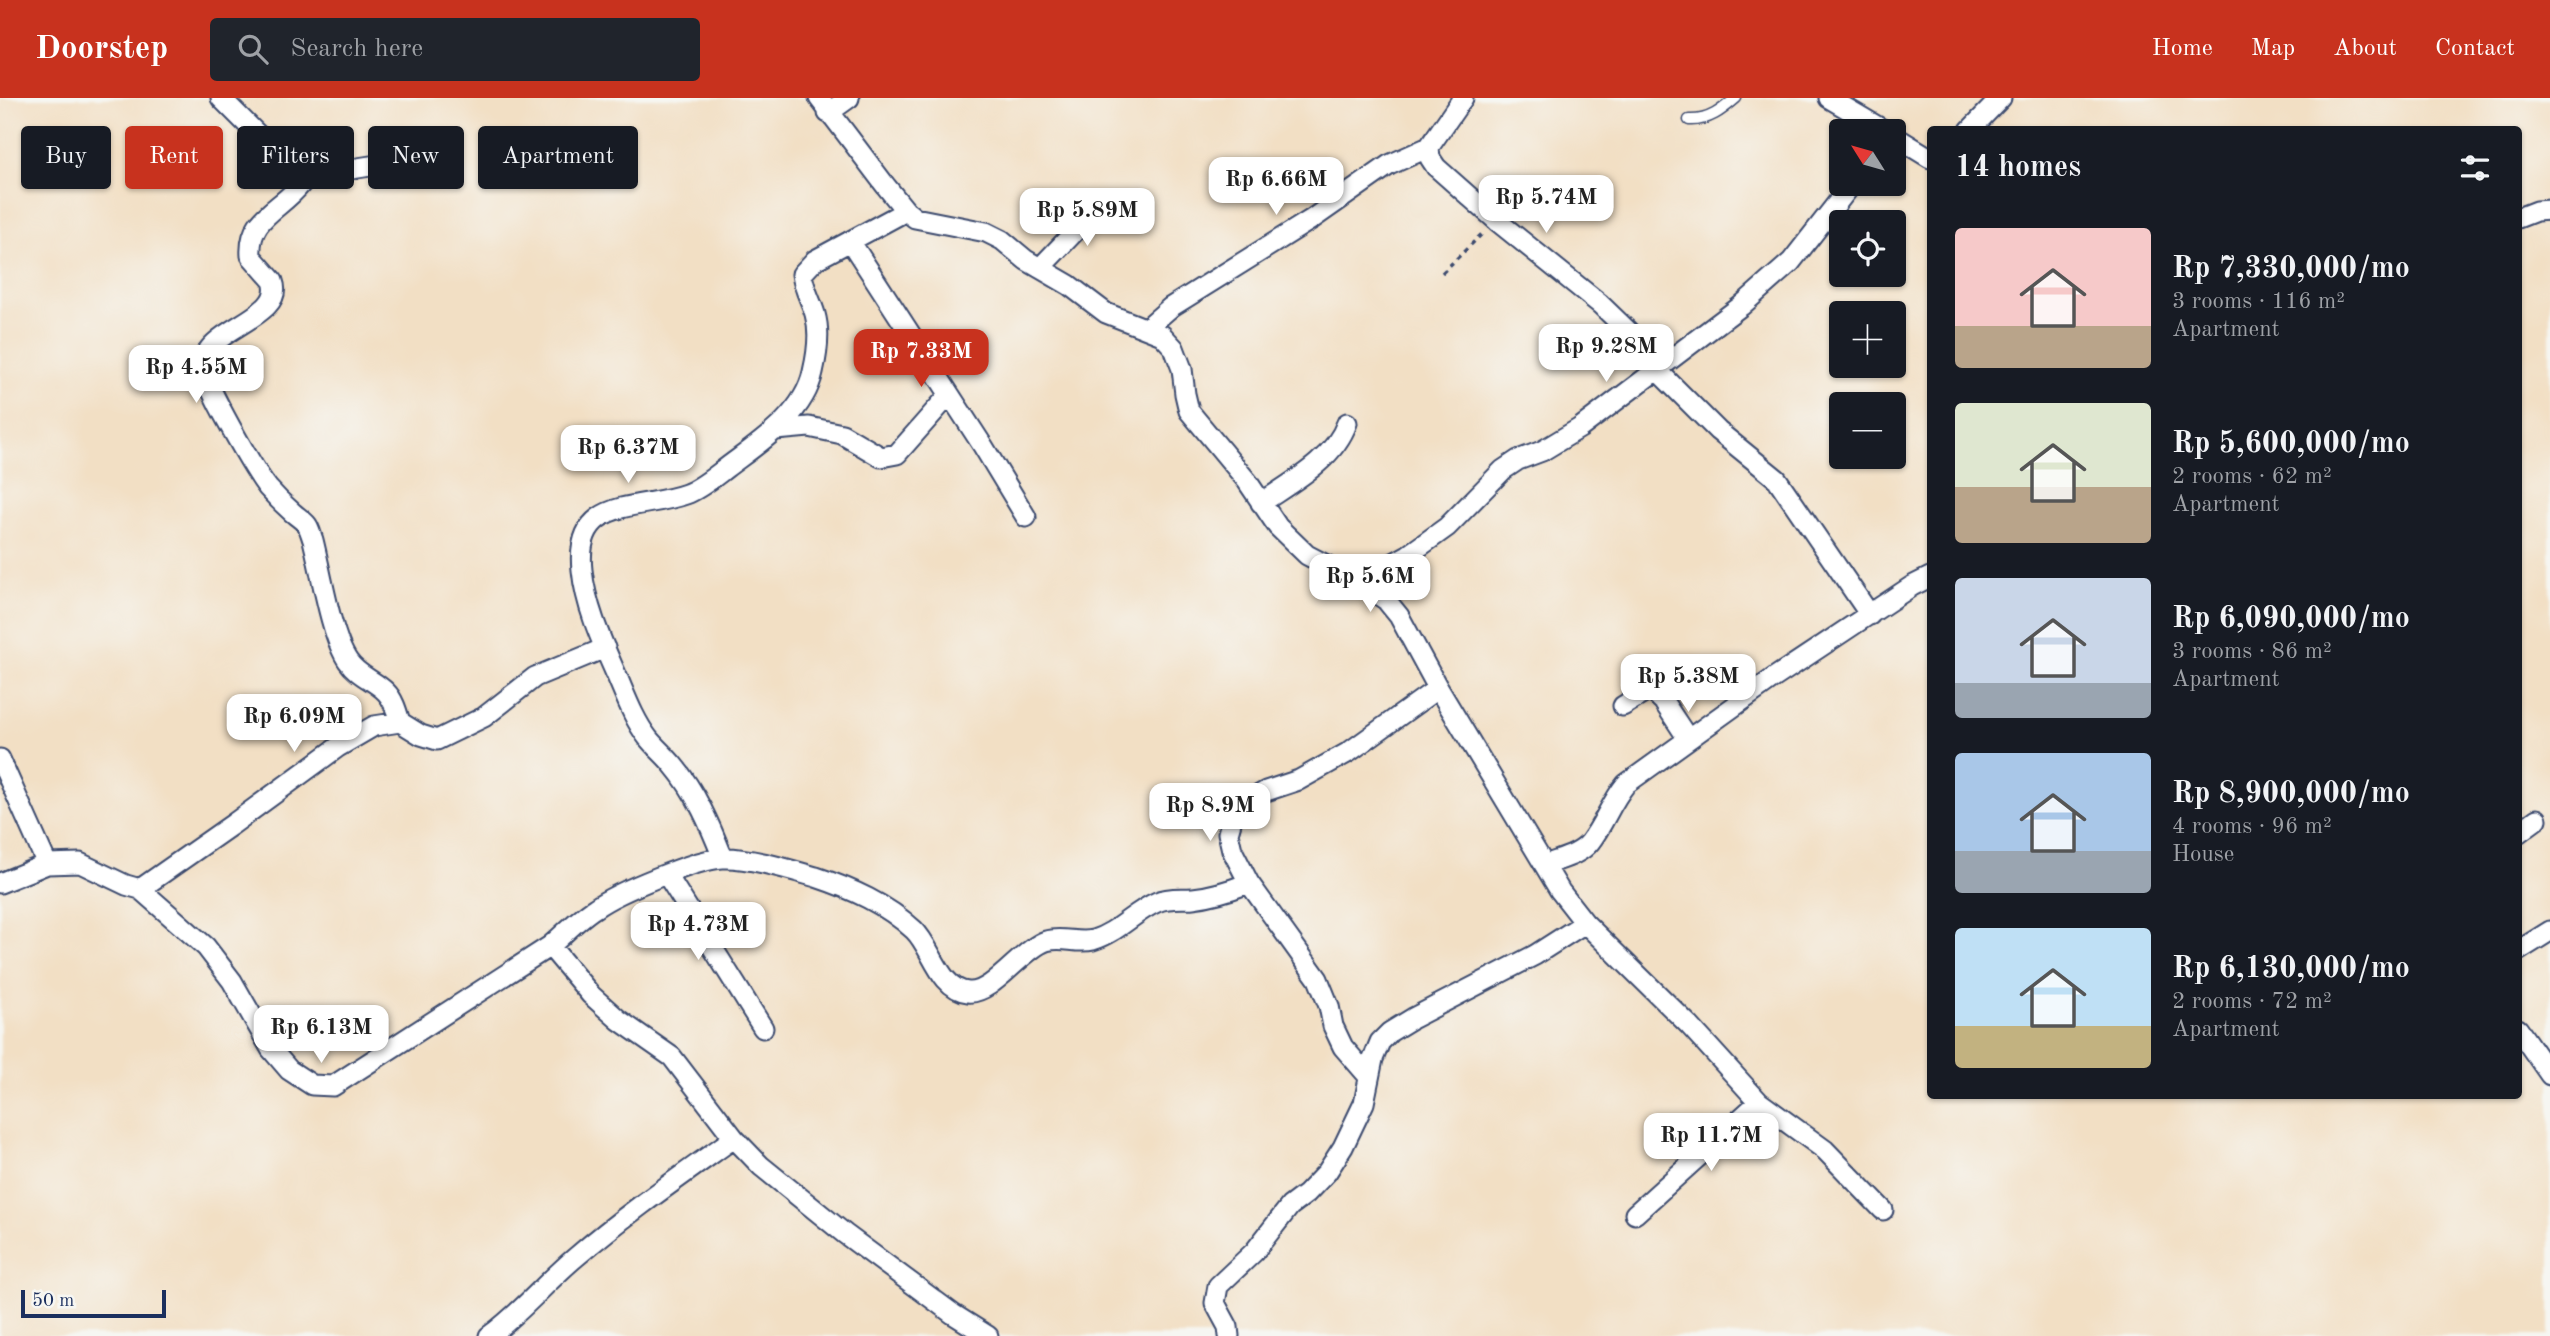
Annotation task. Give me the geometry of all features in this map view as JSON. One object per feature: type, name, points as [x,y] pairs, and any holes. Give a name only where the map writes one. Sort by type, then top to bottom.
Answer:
[{"type":"street","points":[[220,98],[248,126]]},
{"type":"street","points":[[849,98],[824,105],[906,211],[915,218],[986,232],[1069,285],[1106,313],[1162,335],[1174,348],[1182,369],[1189,411],[1247,481],[1278,527],[1300,549],[1359,582],[1385,600],[1399,616],[1438,688],[1560,891],[1585,923],[1690,1026],[1759,1102],[1825,1150],[1883,1210]]},
{"type":"street","points":[[1147,327],[1171,307],[1312,219],[1389,165],[1429,147],[1463,98]]},
{"type":"street","points":[[1829,98],[1865,119]]},
{"type":"street","points":[[1974,126],[2001,98]]},
{"type":"street","points":[[1906,143],[1927,156]]},
{"type":"street","points":[[1429,147],[1430,158],[1436,167],[1600,304],[1628,331],[1658,370],[1718,430],[1777,479],[1870,615]]},
{"type":"street","points":[[297,189],[253,231],[251,256],[273,281],[273,296],[266,306],[248,321],[218,339],[207,354],[203,366],[210,389],[266,486],[307,525],[338,639],[347,660],[357,673],[387,692],[400,722]]},
{"type":"street","points":[[1359,582],[1408,555],[1447,527],[1503,470],[1580,428],[1741,306],[1791,262],[1843,196]]},
{"type":"street","points":[[1040,268],[1106,200]]},
{"type":"street","points":[[2522,216],[2536,211],[2550,210]]},
{"type":"street","points":[[723,858],[691,789],[638,722],[590,608],[582,569],[583,546],[588,531],[597,519],[614,508],[688,493],[776,430],[806,394],[813,372],[818,333],[815,314],[803,289],[802,274],[816,260],[906,211]]},
{"type":"street","points":[[850,241],[1026,517]]},
{"type":"street","points":[[776,430],[809,428],[842,434],[881,457],[897,454],[949,396]]},
{"type":"street","points":[[1261,503],[1304,474],[1326,455],[1343,434],[1347,423]]},
{"type":"street","points":[[1545,865],[1574,854],[1589,844],[1613,799],[1626,784],[1775,677],[1927,578]]},
{"type":"street","points":[[140,889],[338,747],[374,726],[400,722],[421,735],[437,740],[484,718],[535,677],[605,648]]},
{"type":"street","points":[[1369,1077],[1343,1047],[1333,1026],[1329,1006],[1318,979],[1249,883],[1232,850],[1228,833],[1232,819],[1247,802],[1266,791],[1299,780],[1349,752],[1438,688]]},
{"type":"street","points":[[1623,706],[1652,691],[1663,701],[1688,739]]},
{"type":"street","points":[[0,759],[47,863]]},
{"type":"street","points":[[2522,831],[2536,820]]},
{"type":"street","points":[[0,883],[47,863],[80,863],[140,889],[206,947],[232,981],[271,1049],[289,1070],[312,1086],[333,1086],[551,946],[595,908],[667,875],[723,858],[783,867],[841,885],[877,902],[915,931],[941,972],[955,988],[968,993],[982,990],[1044,941],[1092,940],[1109,934],[1155,903],[1166,899],[1223,893],[1249,883]]},
{"type":"street","points":[[667,875],[763,1028]]},
{"type":"street","points":[[1229,1336],[1228,1327],[1215,1303],[1218,1286],[1254,1252],[1290,1206],[1306,1194],[1326,1172],[1354,1129],[1364,1103],[1373,1059],[1380,1042],[1390,1032],[1535,955],[1585,923]]},
{"type":"street","points":[[2522,948],[2550,931]]},
{"type":"street","points":[[551,946],[591,995],[619,1020],[672,1058],[734,1138],[761,1167],[845,1234],[953,1314],[988,1336]]},
{"type":"street","points":[[2522,1035],[2550,1075]]},
{"type":"street","points":[[1635,1214],[1759,1102]]},
{"type":"street","points":[[489,1336],[513,1319],[575,1258],[734,1138]]},
{"type":"lane","points":[[1689,120],[1700,121],[1711,117],[1736,98]]},
{"type":"path","points":[[1442,273],[1497,220]]}]
